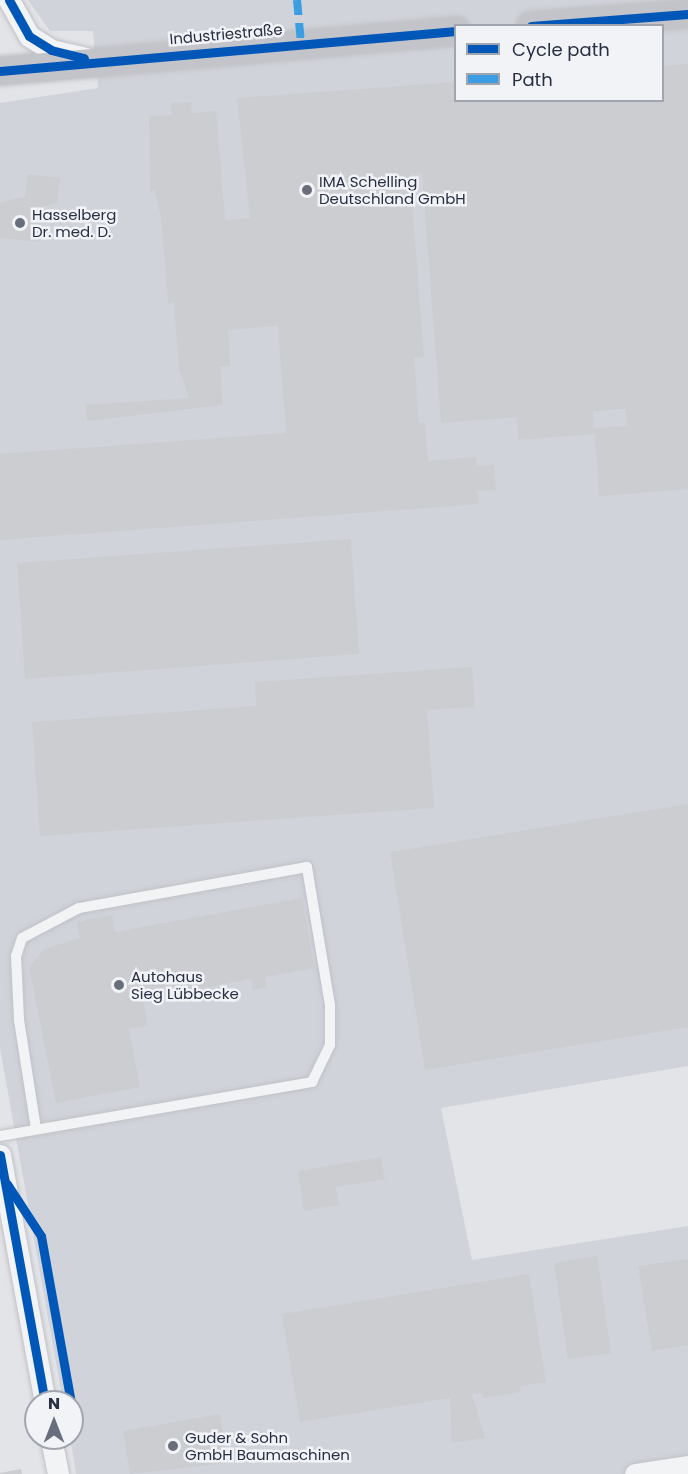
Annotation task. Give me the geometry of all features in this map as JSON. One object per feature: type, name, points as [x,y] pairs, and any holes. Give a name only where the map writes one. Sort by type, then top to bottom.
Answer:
[{"type":"street","points":[[9,0],[29,36],[51,50],[96,60]]},
{"type":"street","points":[[557,24],[688,14]]},
{"type":"street","name":"Industriestraße","points":[[0,70],[454,31]]},
{"type":"street","points":[[0,1155],[43,1390]]},
{"type":"street","points":[[53,1450],[58,1474]]},
{"type":"street","points":[[635,1474],[688,1466]]},
{"type":"lane","points":[[0,1136],[312,1082],[330,1045],[330,1005],[307,867],[79,908],[22,938],[16,957],[19,1020],[36,1129]]},
{"type":"shaded area","points":[[28,0],[688,0],[688,1066],[441,1108],[472,1260],[688,1226],[688,1474],[76,1474],[72,1450],[84,1450],[84,1390],[61,1390],[0,1048],[0,103],[98,88],[93,31],[50,31]]},
{"type":"building","points":[[688,64],[688,489],[599,496],[595,434],[518,440],[517,417],[441,423],[422,173],[410,174],[424,357],[414,358],[419,423],[425,423],[428,461],[476,457],[477,466],[494,465],[496,490],[477,491],[479,504],[0,540],[0,454],[286,433],[278,326],[228,330],[230,366],[220,367],[223,405],[87,421],[85,405],[189,398],[179,369],[174,302],[168,303],[161,219],[155,191],[150,191],[149,116],[172,115],[171,103],[191,102],[192,113],[216,111],[225,220],[250,218],[237,98],[454,82],[454,102],[664,102],[664,66]],"holes":[[[625,409],[627,426],[594,428],[593,411]]]},
{"type":"building","points":[[28,174],[60,178],[57,203],[42,207],[39,242],[0,238],[0,202],[25,197]]},
{"type":"building","points":[[351,539],[359,654],[25,679],[17,563]]},
{"type":"building","points":[[472,667],[475,707],[427,710],[434,808],[40,836],[32,722],[256,706],[255,682]]},
{"type":"building","points":[[688,804],[688,1027],[425,1070],[390,852]]},
{"type":"building","points":[[302,898],[314,968],[265,977],[267,987],[253,990],[251,979],[143,999],[148,1026],[129,1029],[140,1087],[56,1103],[29,967],[44,949],[80,938],[77,922],[112,915],[115,932]]},
{"type":"building","points":[[381,1157],[385,1179],[336,1187],[339,1205],[304,1211],[298,1171]]},
{"type":"building","points":[[597,1256],[611,1353],[568,1359],[554,1263]]},
{"type":"building","points":[[688,1259],[688,1345],[652,1351],[638,1266]]},
{"type":"building","points":[[529,1274],[546,1382],[520,1386],[521,1392],[483,1398],[482,1393],[472,1394],[485,1438],[452,1443],[450,1398],[300,1422],[282,1314]]},
{"type":"building","points":[[220,1414],[228,1463],[130,1474],[123,1431]]},
{"type":"building","points":[[21,1469],[22,1474],[0,1474],[0,1473]]},
{"type":"marked path","points":[[297,0],[301,43]]},
{"type":"cycle path","points":[[9,0],[29,36],[51,50],[84,58]]},
{"type":"cycle path","points":[[557,24],[688,14]]},
{"type":"cycle path","points":[[0,71],[454,31]]},
{"type":"cycle path","points":[[0,1155],[43,1390]]},
{"type":"cycle path","points":[[7,1184],[41,1236],[69,1390]]},
{"type":"place","name":"IMA Schelling Deutschland GmbH","points":[[307,190]]},
{"type":"place","name":"Hasselberg Dr. med. D.","points":[[20,223]]},
{"type":"place","name":"Autohaus Sieg Lübbecke","points":[[119,985]]},
{"type":"place","name":"Guder & Sohn GmbH Baumaschinen","points":[[173,1446]]}]
